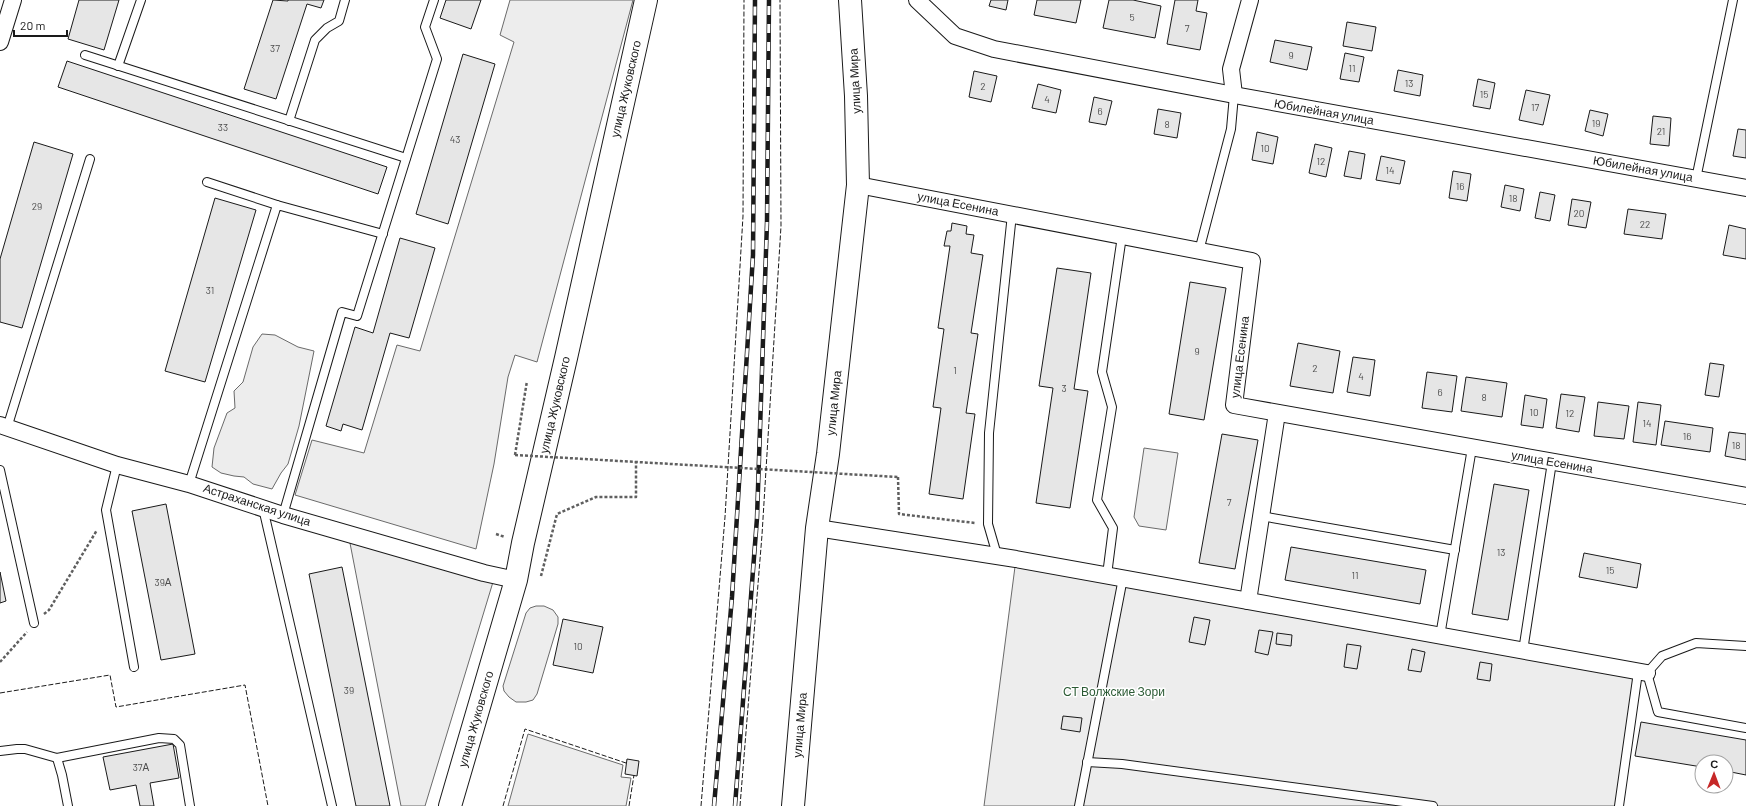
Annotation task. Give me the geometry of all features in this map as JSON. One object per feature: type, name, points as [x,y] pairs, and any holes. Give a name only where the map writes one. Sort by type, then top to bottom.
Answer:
[{"type":"main road","name":"улица Жуковского","points":[[450,806],[516,580],[523,543],[646,0]]},
{"type":"main road","name":"улица Мира","points":[[793,806],[817,528],[828,454],[858,185],[856,96],[850,0]]},
{"type":"street","points":[[0,42],[13,0]]},
{"type":"street","name":"Юбилейная улица","points":[[917,0],[955,36],[994,49],[1234,95],[1746,188]]},
{"type":"street","points":[[1234,95],[1231,69],[1250,0]]},
{"type":"street","name":"улица Есенина","points":[[858,185],[1252,261],[1234,405],[1746,496]]},
{"type":"street","points":[[1248,601],[1277,413]]},
{"type":"street","name":"Астраханская улица","points":[[4,427],[117,465],[189,484],[283,515],[484,573],[516,580]]},
{"type":"street","points":[[817,528],[998,555],[1642,672]]},
{"type":"lane","points":[[118,66],[141,0]]},
{"type":"lane","points":[[289,121],[315,40],[327,28],[339,21],[345,0]]},
{"type":"lane","points":[[283,515],[342,312],[357,316],[437,59],[425,27],[434,0]]},
{"type":"lane","points":[[1696,179],[1733,0]]},
{"type":"lane","points":[[85,55],[406,158]]},
{"type":"lane","points":[[1198,251],[1231,129],[1234,95]]},
{"type":"lane","points":[[4,427],[90,159]]},
{"type":"lane","points":[[208,182],[277,205],[382,234]]},
{"type":"lane","points":[[189,484],[277,205]]},
{"type":"lane","points":[[998,555],[988,524],[989,433],[1012,214]]},
{"type":"lane","points":[[1107,575],[1113,528],[1097,500],[1112,407],[1102,372],[1122,236]]},
{"type":"lane","points":[[1440,636],[1472,448]]},
{"type":"lane","points":[[1523,651],[1552,462]]},
{"type":"lane","points":[[117,465],[106,510],[134,667]]},
{"type":"lane","points":[[0,470],[34,623]]},
{"type":"lane","points":[[262,507],[332,806]]},
{"type":"lane","points":[[1261,516],[1455,550]]},
{"type":"lane","points":[[1079,806],[1086,762],[1123,578]]},
{"type":"lane","points":[[1619,806],[1642,672],[1662,656],[1696,643],[1746,646]]},
{"type":"lane","points":[[1642,672],[1658,712],[1746,728]]},
{"type":"lane","points":[[0,751],[25,749],[57,758],[159,738],[174,739],[180,745],[190,806]]},
{"type":"lane","points":[[57,758],[68,806]]},
{"type":"lane","points":[[1086,762],[1122,764],[1433,806]]},
{"type":"path","points":[[527,381],[515,455],[898,477],[899,514],[988,524]]},
{"type":"path","points":[[541,576],[557,514],[601,496],[636,497],[636,461]]},
{"type":"path","points":[[0,662],[23,638],[34,623],[49,610],[100,525],[106,510]]},
{"type":"shaded area","points":[[510,0],[633,0],[537,362],[515,355],[508,377],[494,464],[476,549],[295,495],[312,440],[364,453],[397,345],[420,351],[514,42],[500,35]]},
{"type":"shaded area","points":[[262,334],[275,335],[298,347],[314,351],[299,426],[288,464],[272,489],[253,484],[244,477],[221,473],[212,467],[214,448],[227,413],[235,408],[234,391],[243,382],[253,347]]},
{"type":"shaded area","points":[[1144,448],[1178,453],[1166,530],[1139,526],[1134,517]]},
{"type":"shaded area","points":[[349,538],[493,582],[425,806],[401,806]]},
{"type":"shaded area","name":"СТ Волжские Зори","points":[[1016,559],[1638,672],[1619,806],[984,806]]},
{"type":"shaded area","points":[[544,606],[553,610],[558,617],[558,624],[537,694],[533,700],[516,702],[504,691],[503,686],[526,613],[530,608]]},
{"type":"shaded area","points":[[528,734],[623,765],[621,777],[631,778],[626,806],[508,806]]},
{"type":"building","points":[[79,0],[119,0],[104,50],[68,39]]},
{"type":"building","points":[[273,0],[324,0],[321,8],[307,4],[276,99],[244,89]]},
{"type":"building","points":[[446,0],[481,0],[471,29],[440,18]]},
{"type":"building","points":[[991,0],[1008,0],[1006,10],[989,6]]},
{"type":"building","points":[[1037,0],[1081,0],[1076,23],[1034,15]]},
{"type":"building","points":[[1109,0],[1133,0],[1161,6],[1155,38],[1103,28]]},
{"type":"building","points":[[1175,0],[1198,0],[1196,11],[1207,13],[1200,50],[1167,44]]},
{"type":"building","points":[[1347,22],[1376,27],[1372,51],[1343,46]]},
{"type":"building","points":[[1275,40],[1312,47],[1307,70],[1270,62]]},
{"type":"building","points":[[1345,53],[1364,57],[1359,82],[1340,79]]},
{"type":"building","points":[[463,54],[495,64],[448,224],[416,214]]},
{"type":"building","points":[[67,61],[387,167],[378,194],[58,87]]},
{"type":"building","points":[[1398,70],[1423,75],[1420,96],[1394,91]]},
{"type":"building","points":[[974,71],[997,76],[991,102],[969,97]]},
{"type":"building","points":[[1478,79],[1495,83],[1490,109],[1473,106]]},
{"type":"building","points":[[1038,84],[1061,90],[1056,113],[1032,108]]},
{"type":"building","points":[[1526,90],[1550,95],[1543,125],[1519,120]]},
{"type":"building","points":[[1094,97],[1112,101],[1106,125],[1089,122]]},
{"type":"building","points":[[1158,109],[1181,113],[1177,138],[1154,134]]},
{"type":"building","points":[[1590,110],[1608,114],[1603,136],[1585,131]]},
{"type":"building","points":[[1653,116],[1671,118],[1669,146],[1650,144]]},
{"type":"building","points":[[1738,129],[1746,130],[1746,158],[1733,156]]},
{"type":"building","points":[[1257,132],[1278,137],[1273,164],[1252,160]]},
{"type":"building","points":[[34,142],[73,154],[22,328],[0,322],[0,259]]},
{"type":"building","points":[[1315,144],[1332,148],[1326,177],[1309,173]]},
{"type":"building","points":[[1349,151],[1365,154],[1361,179],[1344,176]]},
{"type":"building","points":[[1381,156],[1405,161],[1400,184],[1376,180]]},
{"type":"building","points":[[1453,171],[1471,174],[1467,201],[1449,198]]},
{"type":"building","points":[[1505,185],[1524,189],[1520,211],[1501,207]]},
{"type":"building","points":[[1540,192],[1555,195],[1550,221],[1535,218]]},
{"type":"building","points":[[215,198],[256,210],[205,382],[165,371]]},
{"type":"building","points":[[1572,199],[1591,202],[1586,228],[1568,225]]},
{"type":"building","points":[[1628,209],[1666,214],[1662,239],[1624,234]]},
{"type":"building","points":[[952,223],[967,226],[966,234],[974,235],[971,253],[983,255],[971,333],[978,334],[966,413],[975,414],[963,499],[929,494],[941,408],[933,407],[944,329],[938,328],[950,246],[944,246],[947,231],[951,231]]},
{"type":"building","points":[[1729,225],[1746,229],[1746,259],[1723,255]]},
{"type":"building","points":[[400,238],[435,248],[409,338],[390,333],[362,430],[343,424],[341,431],[326,426],[355,327],[373,333]]},
{"type":"building","points":[[1057,268],[1091,273],[1074,389],[1088,391],[1070,508],[1036,503],[1053,388],[1039,386]]},
{"type":"building","points":[[1190,282],[1226,288],[1204,420],[1169,414]]},
{"type":"building","points":[[1298,343],[1340,351],[1333,393],[1290,386]]},
{"type":"building","points":[[1353,357],[1375,360],[1370,396],[1347,392]]},
{"type":"building","points":[[1710,363],[1724,365],[1719,397],[1705,395]]},
{"type":"building","points":[[1427,372],[1457,376],[1452,412],[1422,408]]},
{"type":"building","points":[[1466,377],[1507,383],[1502,417],[1461,411]]},
{"type":"building","points":[[1561,394],[1585,397],[1579,432],[1556,428]]},
{"type":"building","points":[[1525,395],[1547,399],[1543,428],[1521,425]]},
{"type":"building","points":[[1598,402],[1629,406],[1624,439],[1594,436]]},
{"type":"building","points":[[1638,402],[1661,405],[1656,445],[1633,442]]},
{"type":"building","points":[[1665,421],[1713,428],[1710,452],[1661,445]]},
{"type":"building","points":[[1729,432],[1746,434],[1746,460],[1725,456]]},
{"type":"building","points":[[1222,434],[1258,440],[1235,569],[1199,563]]},
{"type":"building","points":[[1494,484],[1529,490],[1508,620],[1472,614]]},
{"type":"building","points":[[166,504],[195,654],[161,660],[132,511]]},
{"type":"building","points":[[1291,547],[1426,570],[1420,604],[1285,580]]},
{"type":"building","points":[[1584,553],[1641,564],[1637,588],[1579,577]]},
{"type":"building","points":[[342,567],[390,806],[356,806],[309,574]]},
{"type":"building","points":[[0,572],[6,601],[0,603]]},
{"type":"building","points":[[1194,617],[1210,620],[1205,645],[1189,642]]},
{"type":"building","points":[[563,619],[603,627],[593,673],[553,665]]},
{"type":"building","points":[[1259,630],[1273,632],[1268,655],[1255,652]]},
{"type":"building","points":[[1277,633],[1292,635],[1291,646],[1276,644]]},
{"type":"building","points":[[1347,644],[1361,646],[1357,669],[1344,667]]},
{"type":"building","points":[[1412,649],[1425,652],[1421,672],[1408,670]]},
{"type":"building","points":[[1480,662],[1492,664],[1490,681],[1477,679]]},
{"type":"building","points":[[1063,716],[1082,718],[1080,732],[1061,729]]},
{"type":"building","points":[[1641,722],[1746,740],[1746,775],[1734,773],[1734,754],[1694,754],[1694,766],[1635,756]]},
{"type":"building","points":[[173,744],[179,778],[150,783],[154,806],[140,806],[136,785],[110,790],[103,757]]},
{"type":"building","points":[[627,759],[639,761],[637,776],[625,774]]},
{"type":"railway","points":[[714,806],[732,597],[753,255],[755,0]]},
{"type":"railway","points":[[735,806],[757,518],[767,222],[769,0]]},
{"type":"fence","points":[[701,806],[725,517],[743,216],[744,0]]},
{"type":"fence","points":[[740,806],[762,535],[781,226],[780,0]]},
{"type":"fence","points":[[0,693],[110,675],[116,707],[245,685],[268,806]]},
{"type":"fence","points":[[503,806],[525,729],[626,763]]},
{"type":"fence","points":[[629,806],[634,775]]}]
